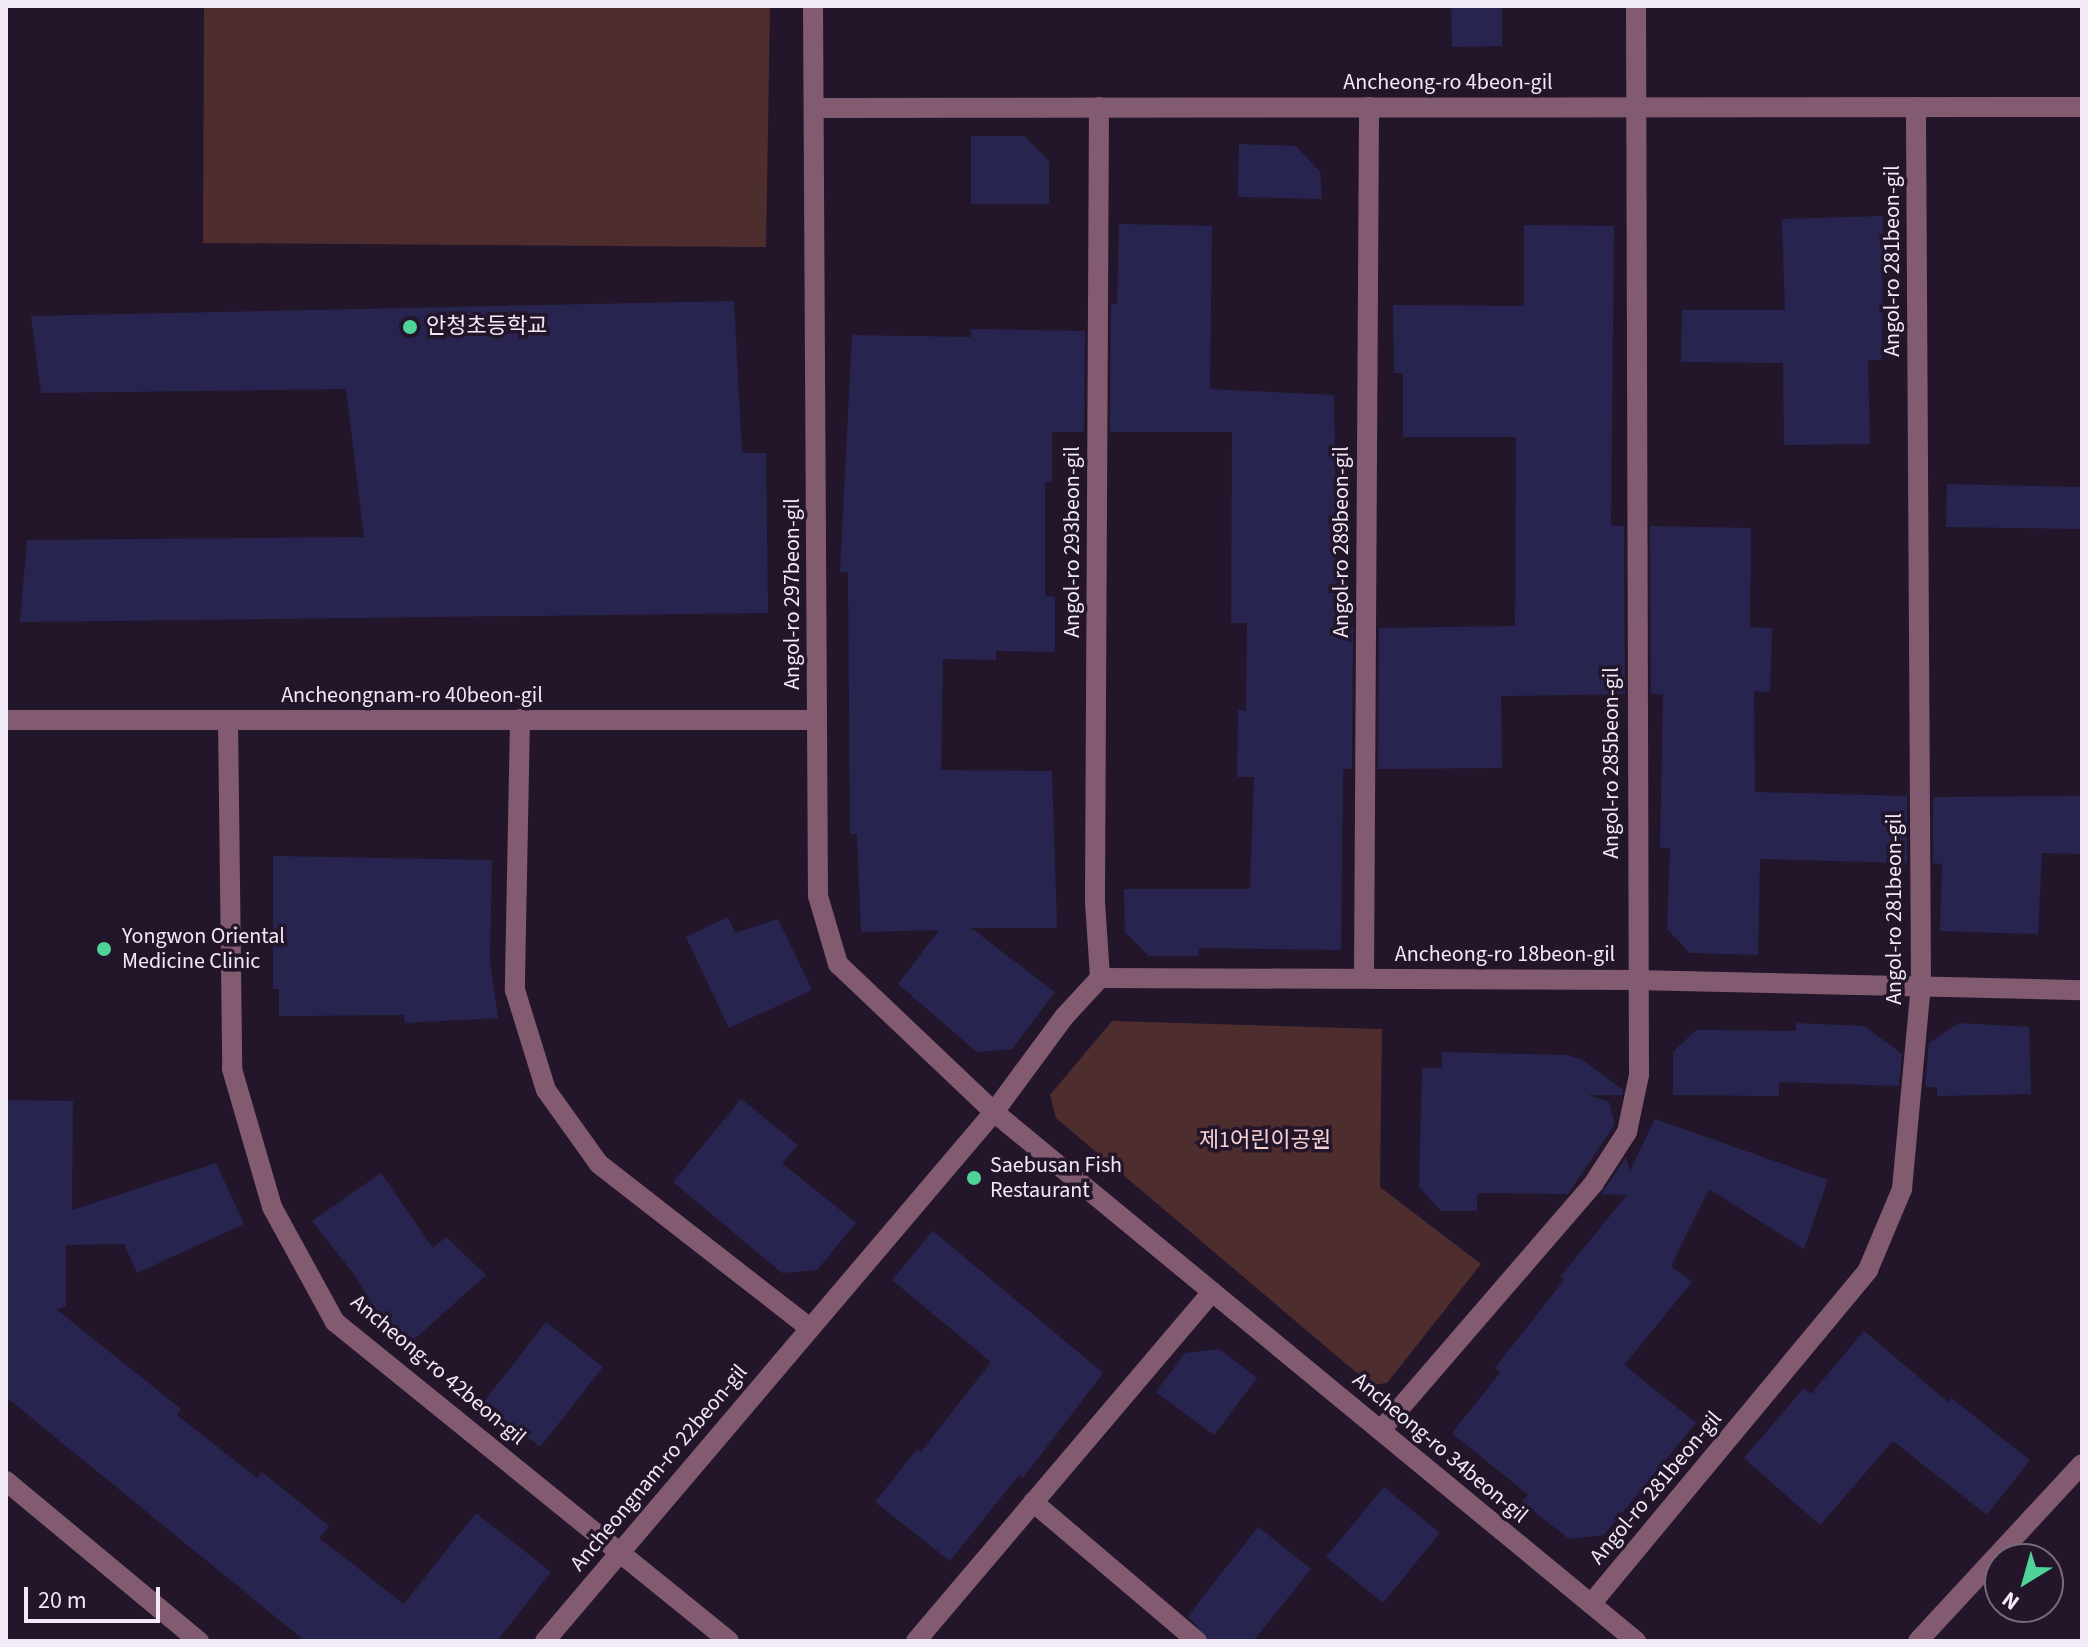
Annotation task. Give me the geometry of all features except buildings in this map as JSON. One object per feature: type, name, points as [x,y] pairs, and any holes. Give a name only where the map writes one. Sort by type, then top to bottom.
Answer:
[{"type":"street","name":"Angol-ro 297beon-gil","points":[[813,6],[818,896],[838,964],[994,1112]]},
{"type":"street","name":"Angol-ro 285beon-gil","points":[[1381,1430],[1594,1183],[1627,1132],[1639,1075],[1635,980],[1640,107],[1636,6]]},
{"type":"street","name":"Angol-ro 293beon-gil","points":[[1099,107],[1095,902],[1100,978]]},
{"type":"street","name":"Angol-ro 289beon-gil","points":[[1364,978],[1369,107]]},
{"type":"street","name":"Angol-ro 281beon-gil","points":[[1591,1604],[1868,1270],[1902,1189],[1921,986],[1916,107]]},
{"type":"street","name":"Ancheong-ro 4beon-gil","points":[[815,108],[2082,107]]},
{"type":"street","points":[[520,719],[515,990],[546,1090],[599,1164],[810,1328]]},
{"type":"street","name":"Ancheongnam-ro 40beon-gil","points":[[6,720],[817,720]]},
{"type":"street","name":"Ancheong-ro 42beon-gil","points":[[228,720],[232,1069],[272,1207],[335,1322],[620,1548],[729,1641]]},
{"type":"street","name":"Ancheong-ro 18beon-gil","points":[[1100,978],[1635,980],[2082,990]]},
{"type":"street","points":[[994,1112],[1064,1017],[1100,978]]},
{"type":"street","name":"Ancheongnam-ro 22beon-gil","points":[[545,1641],[620,1548],[994,1112]]},
{"type":"street","name":"Ancheong-ro 34beon-gil","points":[[994,1112],[1636,1641]]},
{"type":"street","points":[[916,1641],[1212,1292]]},
{"type":"street","points":[[1918,1641],[2082,1464]]},
{"type":"street","points":[[6,1481],[199,1641]]},
{"type":"street","points":[[1033,1502],[1197,1641]]},
{"type":"green space","points":[[204,6],[770,6],[766,247],[203,243]]},
{"type":"green space","name":"제1어린이공원","points":[[1112,1021],[1382,1029],[1380,1187],[1481,1264],[1387,1383],[1371,1385],[1056,1118],[1050,1095]]},
{"type":"place","name":"안청초등학교","points":[[410,327]]},
{"type":"place","name":"Yongwon Oriental Medicine Clinic","points":[[104,949]]},
{"type":"place","name":"Saebusan Fish Restaurant","points":[[974,1178]]}]
